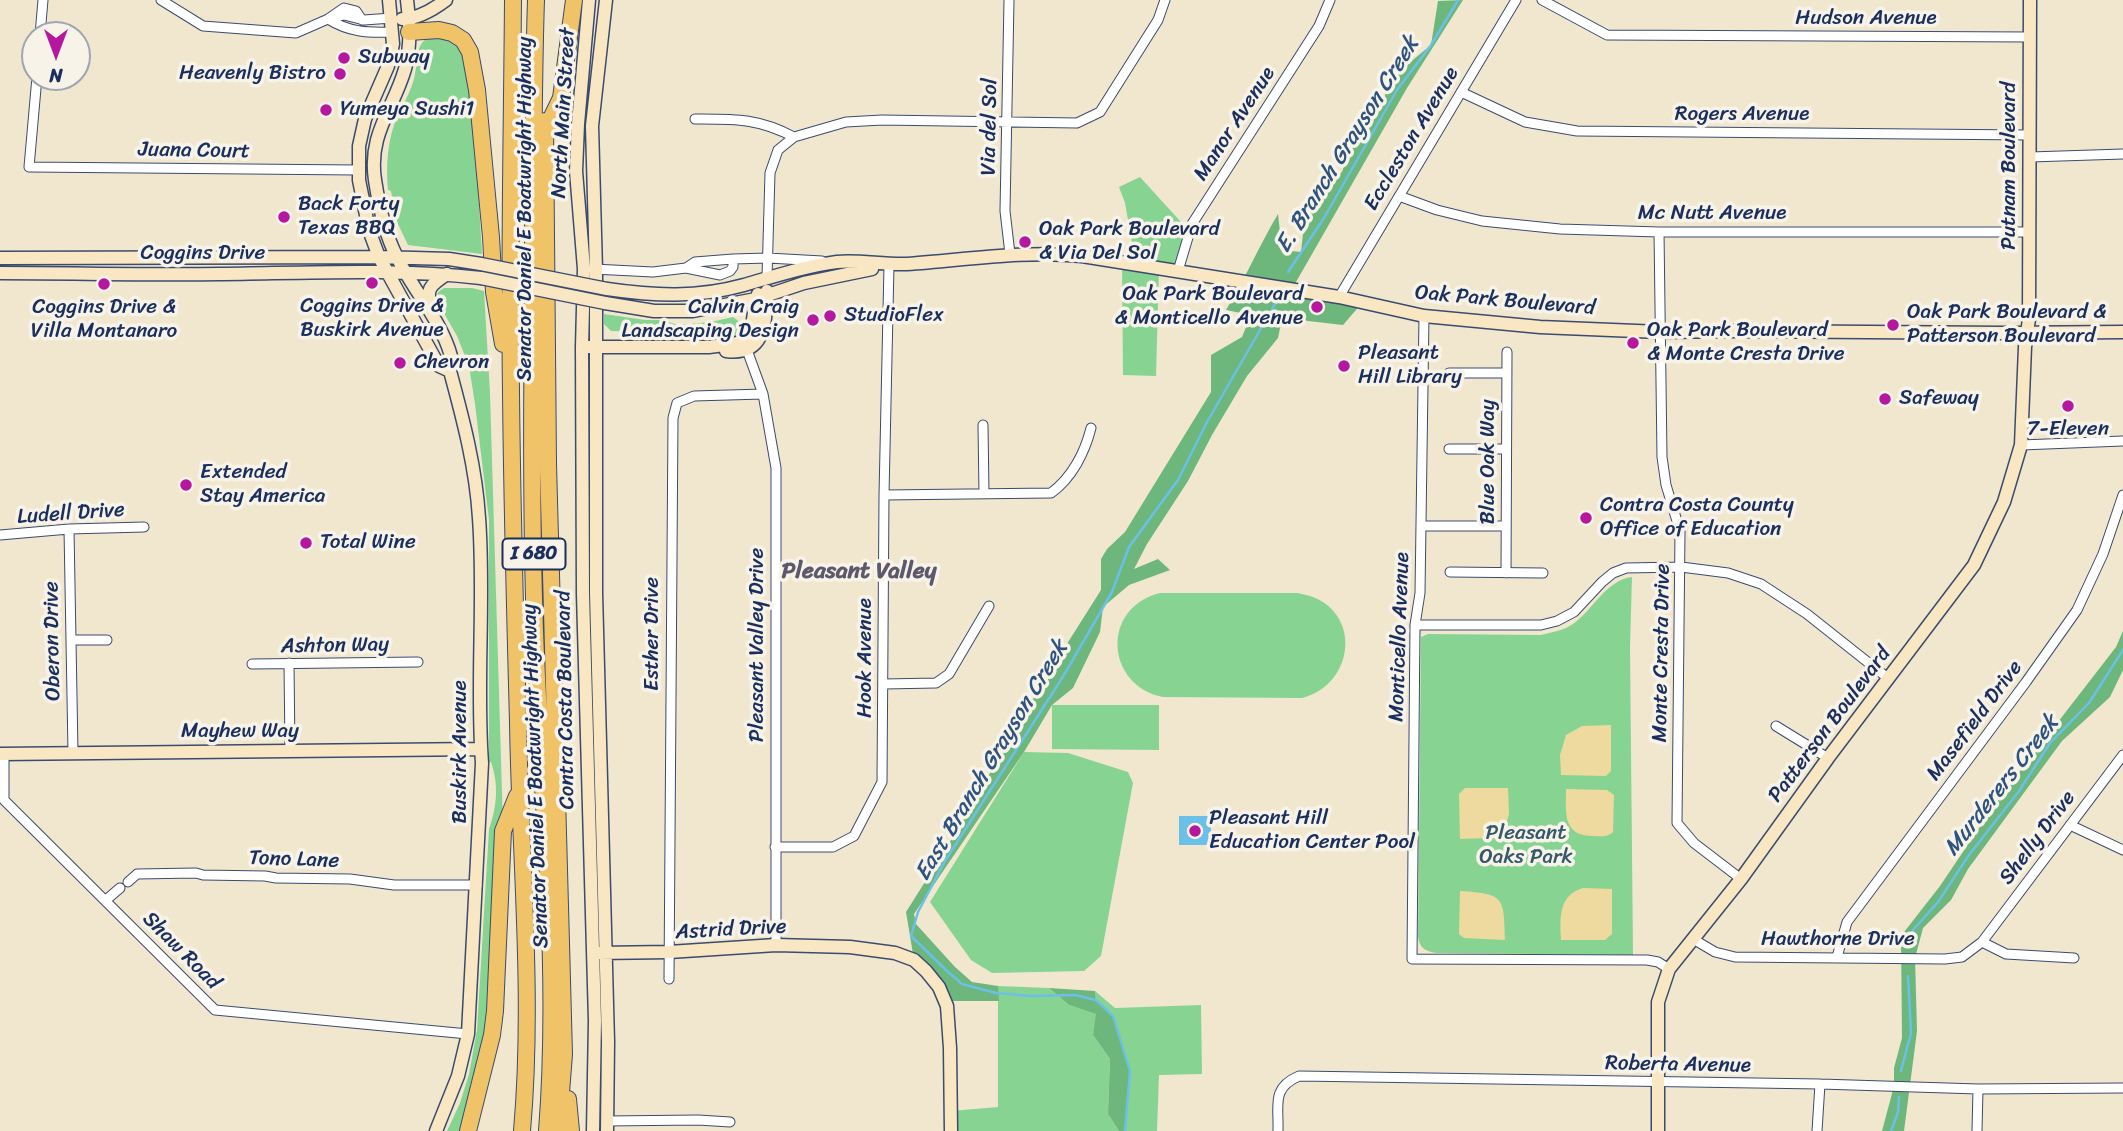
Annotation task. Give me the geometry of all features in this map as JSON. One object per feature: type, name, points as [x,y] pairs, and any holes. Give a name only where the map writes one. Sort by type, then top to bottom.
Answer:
[{"type":"highway","name":"Senator Daniel E Boatwright Highway","points":[[513,0],[511,391],[527,1026],[522,1131]]},
{"type":"highway","name":"I 680","points":[[536,0],[533,468],[535,630],[551,1021],[547,1131]]},
{"type":"highway","name":"Senator Daniel E Boatwright Highway","points":[[547,0],[545,131],[548,463],[564,1054],[558,1131]]},
{"type":"highway","points":[[545,131],[561,99],[574,0]]},
{"type":"highway","points":[[409,25],[452,33],[463,40],[470,52],[478,103],[494,292],[511,391]]},
{"type":"highway","points":[[468,1131],[492,1035],[495,1011],[503,831],[519,791]]},
{"type":"highway","points":[[564,1054],[571,1131]]},
{"type":"street","points":[[41,21],[43,0]]},
{"type":"street","points":[[161,0],[203,26],[296,33],[344,15],[392,25],[409,25],[446,0]]},
{"type":"street","name":"Buskirk Avenue","points":[[389,0],[393,44],[388,66],[365,119],[359,146],[358,170],[366,219],[379,257],[439,366],[450,371]]},
{"type":"street","name":"Buskirk Avenue","points":[[407,0],[409,49],[405,70],[378,130],[373,164],[375,180],[385,225],[397,257],[433,317],[452,358],[450,371],[471,458],[479,518],[482,763],[468,1034],[458,1076],[436,1131]]},
{"type":"street","name":"North Main Street","points":[[589,0],[576,171],[590,269]]},
{"type":"street","name":"North Main Street","points":[[590,269],[592,126],[606,0]]},
{"type":"street","name":"Via del Sol","points":[[1009,0],[1006,211],[1010,254]]},
{"type":"street","points":[[709,348],[738,343],[748,337],[752,329],[768,277],[770,173],[778,150],[794,137],[846,122],[882,120],[1077,123],[1100,112],[1158,20],[1165,0]]},
{"type":"street","name":"Manor Avenue","points":[[1178,271],[1192,224],[1319,26],[1330,0]]},
{"type":"street","name":"Eccleston Avenue","points":[[1339,297],[1516,0]]},
{"type":"street","name":"Hudson Avenue","points":[[1542,0],[1606,35],[2030,37]]},
{"type":"street","name":"Putnam Boulevard","points":[[2027,333],[2030,0]]},
{"type":"street","points":[[328,19],[342,27],[361,32],[392,25]]},
{"type":"street","name":"Juana Court","points":[[36,91],[29,167],[358,170]]},
{"type":"street","name":"Rogers Avenue","points":[[1461,92],[1525,122],[1577,131],[2030,135]]},
{"type":"street","points":[[695,119],[738,119],[774,126],[794,137]]},
{"type":"street","points":[[2030,157],[2123,154]]},
{"type":"street","name":"Mc Nutt Avenue","points":[[1399,196],[1437,210],[1482,221],[1560,229],[1659,233],[2029,232]]},
{"type":"street","name":"Monte Cresta Drive","points":[[1659,233],[1662,457],[1666,485],[1680,531],[1677,823],[1695,843],[1741,878]]},
{"type":"street","name":"Oak Park Boulevard","points":[[406,272],[481,278],[626,307],[673,312],[693,311],[761,297],[804,283],[889,265],[1010,254],[1057,253],[1339,297],[1424,316],[1540,327],[1660,332],[2123,332]]},
{"type":"street","name":"Oak Park Boulevard","points":[[397,257],[481,264],[656,296],[713,291],[839,262]]},
{"type":"street","name":"Coggins Drive","points":[[0,258],[397,257]]},
{"type":"street","name":"Oak Park Boulevard","points":[[686,268],[695,262],[768,258],[889,265]]},
{"type":"street","name":"Oak Park Boulevard","points":[[590,269],[640,272],[686,268],[720,275],[733,267],[733,259]]},
{"type":"street","name":"Hook Avenue","points":[[775,847],[833,847],[854,836],[883,782],[884,495],[889,265]]},
{"type":"street","name":"Contra Costa Boulevard","points":[[590,269],[583,607],[595,1021],[593,1131]]},
{"type":"street","name":"Coggins Drive","points":[[0,273],[176,275],[406,272]]},
{"type":"street","points":[[433,317],[429,289],[447,274]]},
{"type":"street","points":[[589,347],[747,350],[763,332],[761,297]]},
{"type":"street","name":"Monticello Avenue","points":[[1424,316],[1420,593],[1415,625],[1412,959],[1647,960],[1669,968]]},
{"type":"street","name":"Patterson Boulevard","points":[[1658,1131],[1658,1002],[1669,968],[1741,878],[1974,565],[2004,502],[2021,445],[2027,333]]},
{"type":"street","name":"Contra Costa Boulevard","points":[[589,347],[607,953],[607,1126]]},
{"type":"street","name":"Pleasant Valley Drive","points":[[747,350],[762,394],[776,468],[776,944]]},
{"type":"street","name":"Blue Oak Way","points":[[1506,572],[1507,352]]},
{"type":"street","points":[[1449,373],[1507,373]]},
{"type":"street","name":"Esther Drive","points":[[669,953],[673,418],[677,403],[694,396],[762,394]]},
{"type":"street","points":[[983,425],[984,494]]},
{"type":"street","points":[[884,495],[1051,493],[1063,484],[1086,447],[1091,428]]},
{"type":"street","points":[[2021,445],[2123,441]]},
{"type":"street","points":[[1449,449],[1506,449]]},
{"type":"street","name":"Masefield Drive","points":[[1837,957],[1847,922],[2077,610],[2103,554],[2123,495]]},
{"type":"street","points":[[1421,526],[1506,526]]},
{"type":"street","name":"Ludell Drive","points":[[0,535],[69,529],[144,527]]},
{"type":"street","name":"Oberon Drive","points":[[69,529],[73,752]]},
{"type":"street","points":[[1415,625],[1541,625],[1557,621],[1574,612],[1613,573],[1626,568],[1681,567],[1728,573],[1761,584],[1807,614],[1889,679]]},
{"type":"street","points":[[1450,572],[1543,573]]},
{"type":"street","points":[[884,684],[936,683],[949,674],[989,606]]},
{"type":"street","points":[[71,640],[107,640]]},
{"type":"street","name":"Ashton Way","points":[[252,664],[418,662]]},
{"type":"street","points":[[289,663],[290,751]]},
{"type":"street","points":[[1776,726],[1828,758]]},
{"type":"street","name":"Mayhew Way","points":[[2,754],[481,749]]},
{"type":"street","name":"Shaw Road","points":[[2,754],[4,800],[215,1010],[468,1034]]},
{"type":"street","name":"Shelly Drive","points":[[1982,942],[2123,755]]},
{"type":"street","points":[[2070,825],[2123,850]]},
{"type":"street","name":"Tono Lane","points":[[106,900],[137,874],[196,873],[276,878],[350,878],[394,884],[477,885]]},
{"type":"street","name":"Hawthorne Drive","points":[[1693,939],[1715,952],[1735,957],[1945,959],[1962,957],[1982,942]]},
{"type":"street","points":[[1982,942],[2006,954],[2074,958]]},
{"type":"street","name":"Astrid Drive","points":[[592,953],[669,953],[776,944],[850,947],[895,953],[914,960],[939,987],[947,1006],[951,1131]]},
{"type":"street","points":[[669,953],[669,979]]},
{"type":"street","name":"Roberta Avenue","points":[[1278,1131],[1279,1091],[1286,1081],[1299,1076],[1978,1089],[2123,1088]]},
{"type":"street","points":[[1817,1131],[1820,1084]]},
{"type":"street","points":[[1977,1131],[1978,1089]]},
{"type":"street","points":[[607,1126],[698,1120],[730,1122]]},
{"type":"green space","points":[[1463,0],[1407,88],[1292,289],[1362,303],[1343,325],[1282,318],[1278,338],[1247,376],[1188,481],[1134,569],[1158,559],[1170,570],[1129,585],[1103,607],[1100,632],[1073,688],[1052,705],[1024,752],[914,914],[916,924],[972,982],[998,986],[999,1001],[945,1001],[914,960],[906,912],[1041,685],[1101,590],[1101,559],[1107,549],[1125,532],[1211,392],[1211,355],[1242,337],[1251,315],[1226,310],[1278,214],[1282,250],[1301,252],[1306,206],[1342,172],[1358,126],[1381,107],[1391,78],[1431,45],[1438,1]]},
{"type":"green space","points":[[436,35],[458,45],[465,56],[472,89],[482,254],[408,245],[397,222],[391,191],[388,190],[388,157],[394,125],[409,94],[421,45],[429,37]]},
{"type":"green space","points":[[1140,177],[1190,232],[1178,271],[1159,269],[1156,376],[1123,375],[1122,262],[1134,254],[1125,203],[1119,187]]},
{"type":"green space","points":[[444,288],[484,291],[490,393],[503,826],[495,1011],[468,1131],[447,1131],[469,1074],[477,1030],[489,829],[496,796],[494,771],[489,762],[489,520],[469,366],[457,336],[437,301],[438,292]]},
{"type":"green space","points":[[604,314],[662,320],[678,325],[733,317],[741,323],[742,330],[737,336],[611,331],[604,324]]},
{"type":"green space","name":"Pleasant Oaks Park","points":[[1632,577],[1630,647],[1633,955],[1437,953],[1426,950],[1420,944],[1418,936],[1421,637],[1428,634],[1541,635],[1557,631],[1580,618],[1607,589]]},
{"type":"green space","points":[[1160,593],[1297,593],[1313,597],[1329,607],[1339,620],[1345,635],[1341,666],[1332,680],[1319,691],[1302,698],[1163,697],[1144,690],[1130,678],[1121,663],[1118,646],[1120,630],[1127,614],[1141,601]]},
{"type":"green space","points":[[2123,631],[2123,670],[2110,697],[2062,741],[1968,869],[1951,900],[1923,928],[1915,958],[1917,1031],[1904,1131],[1882,1131],[1894,1086],[1894,1068],[1902,1038],[1901,936],[1940,886],[2000,797],[2116,647]]},
{"type":"green space","points":[[1052,705],[1159,705],[1159,750],[1052,749]]},
{"type":"green space","points":[[1024,752],[1068,753],[1128,772],[1133,783],[1101,956],[1084,971],[992,973],[971,960],[930,902]]},
{"type":"green space","points":[[998,986],[1049,988],[1069,1005],[1097,1014],[1093,1035],[1110,1059],[1108,1114],[1119,1131],[951,1131],[951,1111],[998,1107]]},
{"type":"green space","points":[[1049,988],[1095,991],[1096,1000],[1113,1016],[1130,1071],[1125,1131],[1119,1131],[1108,1114],[1110,1059],[1093,1035],[1096,1014],[1069,1005]]},
{"type":"green space","points":[[1095,991],[1115,1008],[1201,1005],[1202,1074],[1159,1075],[1157,1131],[1125,1131],[1130,1071],[1113,1017],[1096,1000]]},
{"type":"sand","points":[[1611,725],[1611,771],[1606,776],[1561,775],[1560,755],[1566,735],[1582,726]]},
{"type":"sand","points":[[1465,788],[1508,788],[1509,814],[1505,829],[1489,838],[1460,839],[1459,794]]},
{"type":"sand","points":[[1566,789],[1607,790],[1614,795],[1613,832],[1591,836],[1575,831],[1568,820]]},
{"type":"sand","points":[[1583,888],[1612,889],[1612,934],[1605,940],[1561,940],[1562,909],[1569,896]]},
{"type":"sand","points":[[1460,891],[1485,894],[1499,900],[1504,914],[1505,940],[1464,938],[1459,934]]},
{"type":"water","name":"Pleasant Hill Education Center Pool","points":[[1179,816],[1211,816],[1211,845],[1179,845]]},
{"type":"waterway","name":"E. Branch Grayson Creek","points":[[1288,272],[1324,218],[1397,90],[1431,45],[1458,0]]},
{"type":"waterway","name":"East Branch Grayson Creek","points":[[1125,1131],[1130,1071],[1113,1016],[1096,1000],[1075,995],[1031,996],[996,993],[962,984],[911,936],[918,912],[945,861],[1064,675],[1112,592],[1129,547],[1178,480],[1207,422],[1275,304]]},
{"type":"waterway","name":"Murderers Creek","points":[[1908,944],[1913,930],[1938,902],[1969,855],[2019,791],[2050,743],[2089,703],[2123,650]]},
{"type":"waterway","name":"Murderers Creek","points":[[1901,1071],[1911,1033],[1908,976]]},
{"type":"waterway","name":"Murderers Creek","points":[[1891,1131],[1898,1112],[1899,1097]]},
{"type":"place","name":"Subway","points":[[344,58]]},
{"type":"place","name":"Heavenly Bistro","points":[[340,74]]},
{"type":"place","name":"Yumeya Sushi1","points":[[326,110]]},
{"type":"place","name":"Back Forty Texas BBQ","points":[[284,217]]},
{"type":"place","name":"Oak Park Boulevard & Via Del Sol","points":[[1025,242]]},
{"type":"place","name":"Coggins Drive & Buskirk Avenue","points":[[372,283]]},
{"type":"place","name":"Coggins Drive & Villa Montanaro","points":[[104,284]]},
{"type":"place","name":"Oak Park Boulevard & Monticello Avenue","points":[[1317,307]]},
{"type":"place","name":"StudioFlex","points":[[830,316]]},
{"type":"place","name":"Calvin Craig Landscaping Design","points":[[813,320]]},
{"type":"place","name":"Oak Park Boulevard & Patterson Boulevard","points":[[1893,325]]},
{"type":"place","name":"Oak Park Boulevard & Monte Cresta Drive","points":[[1633,343]]},
{"type":"place","name":"Chevron","points":[[400,363]]},
{"type":"place","name":"Pleasant Hill Library","points":[[1344,366]]},
{"type":"place","name":"Safeway","points":[[1885,399]]},
{"type":"place","name":"7-Eleven","points":[[2068,406]]},
{"type":"place","name":"Extended Stay America","points":[[186,485]]},
{"type":"place","name":"Contra Costa County Office of Education","points":[[1586,518]]},
{"type":"place","name":"Total Wine","points":[[306,543]]},
{"type":"place","name":"Pleasant Hill Education Center Pool","points":[[1195,831]]},
{"type":"district","name":"Pleasant Valley","points":[[859,572]]}]
